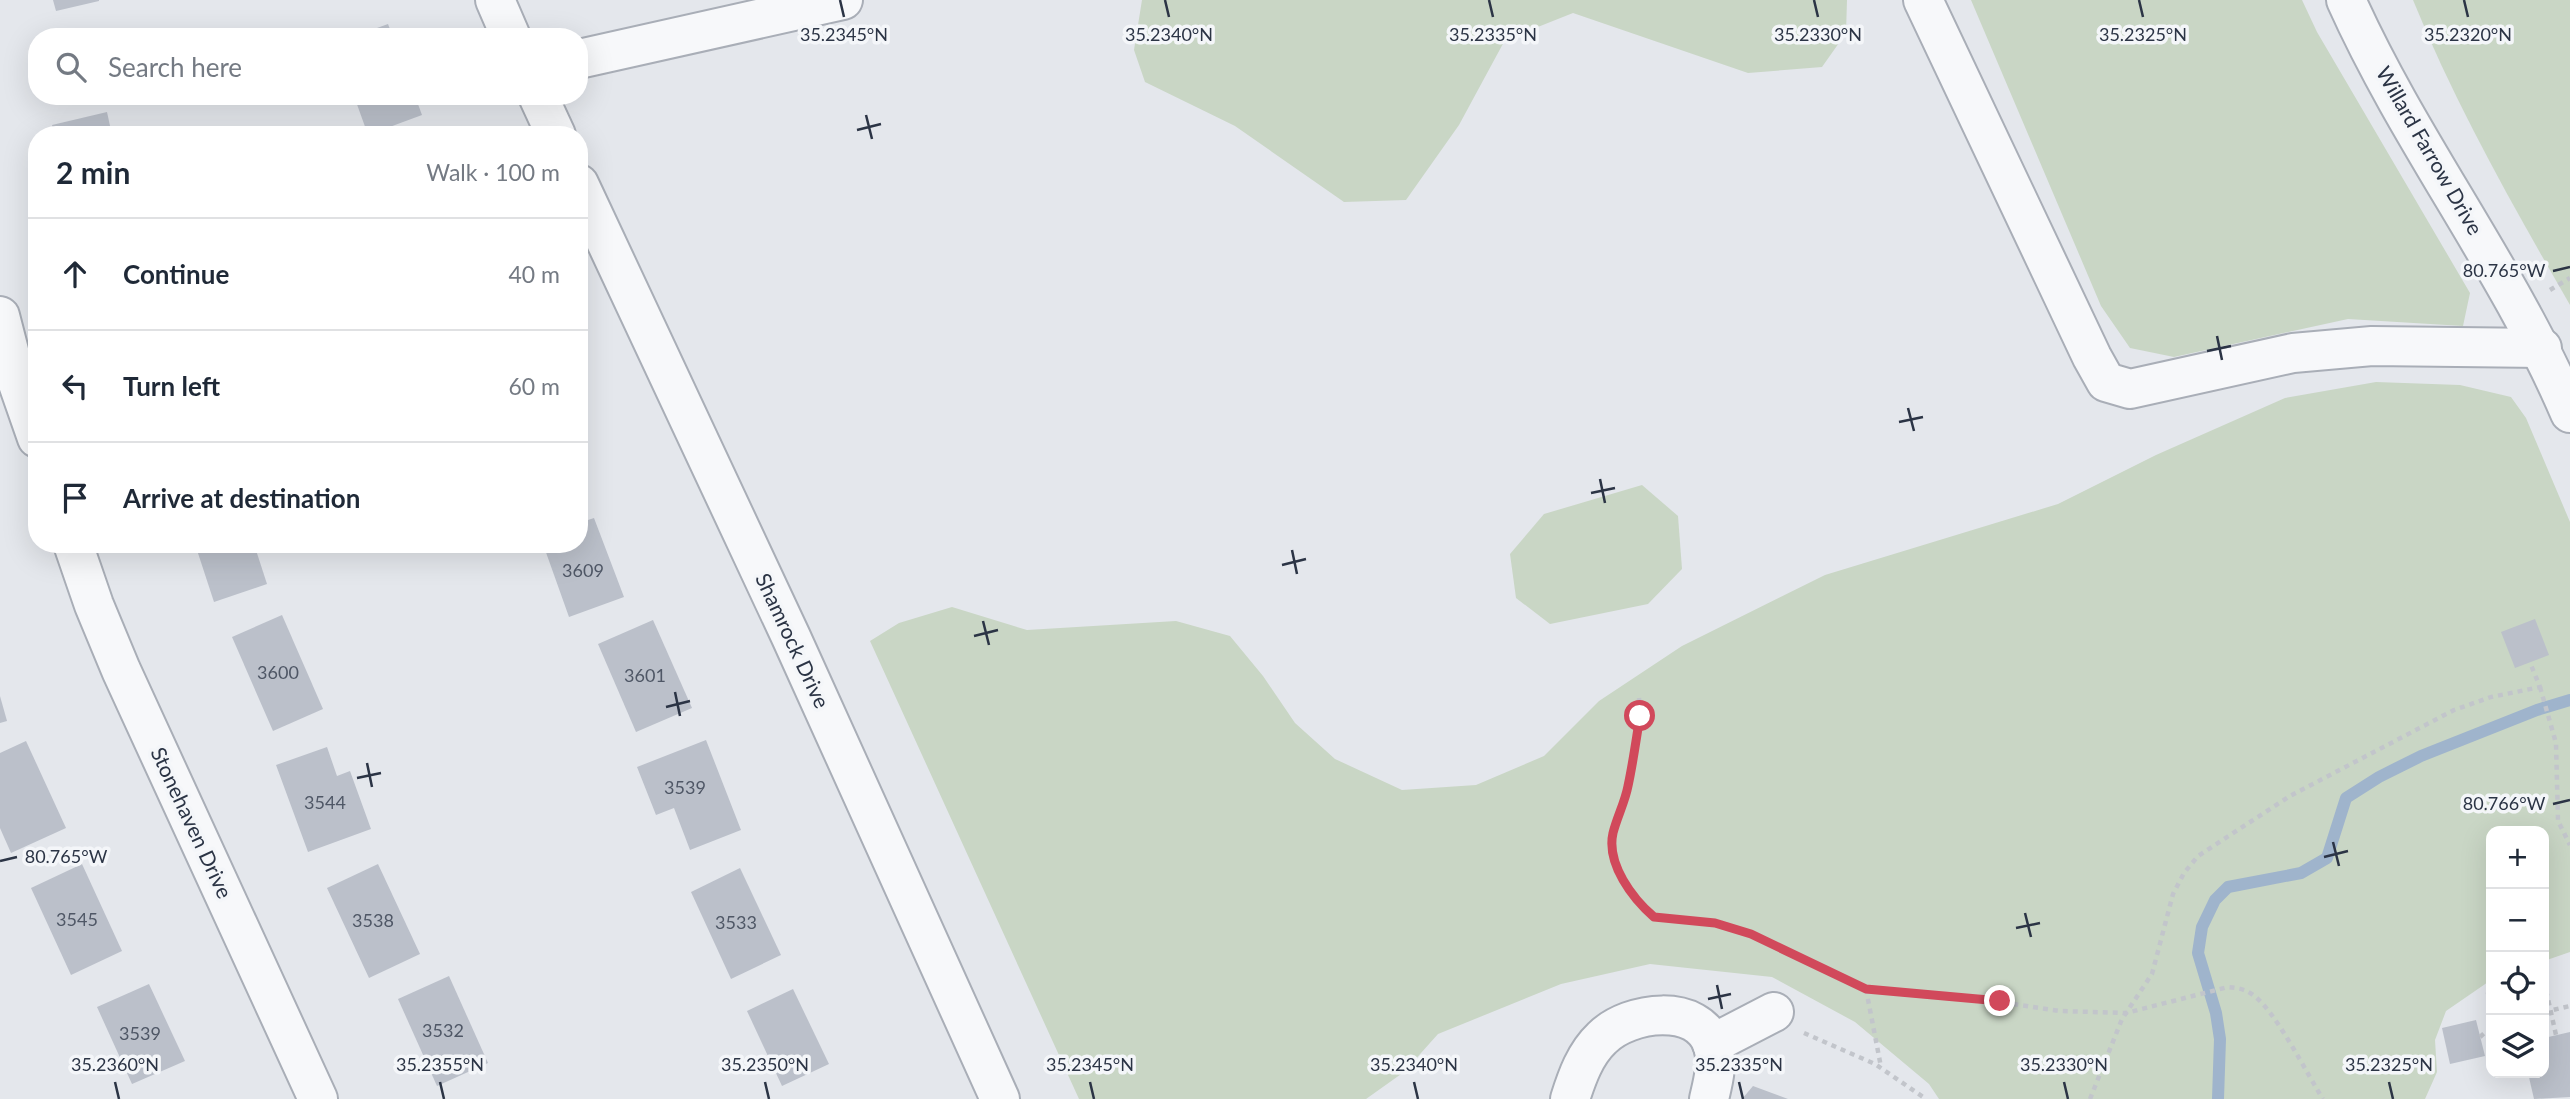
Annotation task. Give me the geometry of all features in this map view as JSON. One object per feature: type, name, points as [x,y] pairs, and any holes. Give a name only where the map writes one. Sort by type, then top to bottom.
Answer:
[{"type":"street","points":[[495,0],[507,28]]},
{"type":"street","points":[[588,57],[843,0]]},
{"type":"street","points":[[1923,0],[2106,382],[2130,389],[2293,353],[2372,346],[2542,348]]},
{"type":"street","name":"Willard Farrow Drive","points":[[2346,0],[2406,117],[2542,348],[2570,413]]},
{"type":"street","points":[[542,105],[552,126]]},
{"type":"street","name":"Shamrock Drive","points":[[588,203],[791,637],[1000,1099]]},
{"type":"street","points":[[0,316],[28,412]]},
{"type":"street","name":"Stonehaven Drive","points":[[76,553],[121,670],[318,1099]]},
{"type":"street","points":[[1712,1044],[1769,1015]]},
{"type":"street","points":[[1570,1099],[1587,1056],[1603,1036],[1627,1022],[1654,1016],[1685,1017],[1703,1030],[1712,1044],[1716,1061],[1709,1099]]},
{"type":"path","points":[[2540,296],[2570,278]]},
{"type":"path","points":[[2531,665],[2556,743],[2558,821],[2570,845]]},
{"type":"path","points":[[2090,1099],[2126,1013],[2152,974],[2173,894],[2184,873],[2198,856],[2290,796],[2454,710],[2491,697],[2540,687]]},
{"type":"path","points":[[1639,698],[1640,716],[1628,787],[1613,835],[1617,867],[1631,892],[1654,917],[1715,923],[1751,934],[1866,989],[1945,994],[2060,1011],[2126,1013],[2228,987],[2241,988],[2255,996],[2267,1009],[2323,1099]]},
{"type":"path","points":[[1866,989],[1881,1068]]},
{"type":"path","points":[[2549,1005],[2556,1035]]},
{"type":"path","points":[[2550,1010],[2570,1006]]},
{"type":"path","points":[[1769,1015],[1881,1068],[1926,1099]]},
{"type":"path","points":[[2480,1037],[2486,1032]]},
{"type":"green space","points":[[1142,0],[1847,0],[1846,33],[1822,67],[1748,73],[1573,13],[1505,40],[1459,125],[1406,200],[1344,202],[1235,126],[1145,82],[1134,50]]},
{"type":"green space","points":[[1971,0],[2302,0],[2317,32],[2470,293],[2463,326],[2348,319],[2174,357],[2130,348],[2101,306]]},
{"type":"green space","points":[[2413,0],[2570,0],[2570,305],[2467,117]]},
{"type":"green space","points":[[2376,382],[2460,385],[2511,397],[2526,418],[2570,522],[2570,952],[2549,959],[2549,826],[2486,826],[2486,983],[2446,1011],[2435,1040],[2437,1072],[2425,1099],[1939,1099],[1929,1084],[1855,1022],[1772,977],[1650,964],[1561,984],[1438,1034],[1404,1072],[1366,1099],[1079,1099],[870,641],[899,623],[952,607],[1027,630],[1176,621],[1230,636],[1263,676],[1295,723],[1335,759],[1402,790],[1476,785],[1544,756],[1599,701],[1682,646],[1825,575],[2058,504],[2156,455],[2285,398]]},
{"type":"green space","points":[[1642,485],[1678,516],[1682,569],[1648,604],[1550,624],[1516,598],[1510,554],[1544,514]]},
{"type":"building","points":[[53,0],[99,0],[99,1],[56,11]]},
{"type":"building","points":[[357,105],[418,105],[422,115],[392,126],[365,126]]},
{"type":"building","points":[[107,112],[110,126],[52,126]]},
{"type":"building","points":[[594,518],[624,597],[569,617],[546,553],[588,553],[588,520]]},
{"type":"building","points":[[198,553],[257,553],[267,584],[214,602]]},
{"type":"building","points":[[282,615],[323,709],[273,731],[232,637]]},
{"type":"building","points":[[2535,619],[2549,655],[2515,668],[2501,632]]},
{"type":"building","points":[[653,620],[692,708],[636,732],[598,644]]},
{"type":"building","points":[[0,696],[7,721],[0,723]]},
{"type":"building","points":[[706,740],[741,830],[690,850],[674,808],[656,815],[637,767]]},
{"type":"building","points":[[26,741],[66,828],[11,853],[0,828],[0,753]]},
{"type":"building","points":[[327,747],[337,776],[350,771],[371,829],[308,852],[276,765]]},
{"type":"building","points":[[82,864],[122,951],[71,975],[31,888]]},
{"type":"building","points":[[378,864],[420,954],[369,978],[327,888]]},
{"type":"building","points":[[740,868],[781,955],[731,979],[691,892]]},
{"type":"building","points":[[449,976],[488,1063],[437,1086],[398,999]]},
{"type":"building","points":[[149,984],[185,1061],[132,1084],[97,1007]]},
{"type":"building","points":[[793,989],[829,1064],[782,1086],[747,1011]]},
{"type":"building","points":[[2476,1020],[2485,1056],[2450,1064],[2442,1028]]},
{"type":"building","points":[[2570,1032],[2570,1097],[2534,1099],[2529,1078],[2549,1078],[2549,1037]]},
{"type":"building","points":[[1753,1086],[1788,1099],[1742,1099]]},
{"type":"waterway","points":[[2218,1099],[2220,1039],[2216,1013],[2198,953],[2202,927],[2215,900],[2228,887],[2301,873],[2327,858],[2346,798],[2379,777],[2421,756],[2537,710],[2570,700]]},
{"type":"route","points":[[1640,716],[1628,787],[1613,835],[1613,849],[1617,867],[1631,892],[1654,917],[1715,923],[1751,934],[1866,989],[2000,1001]]}]
